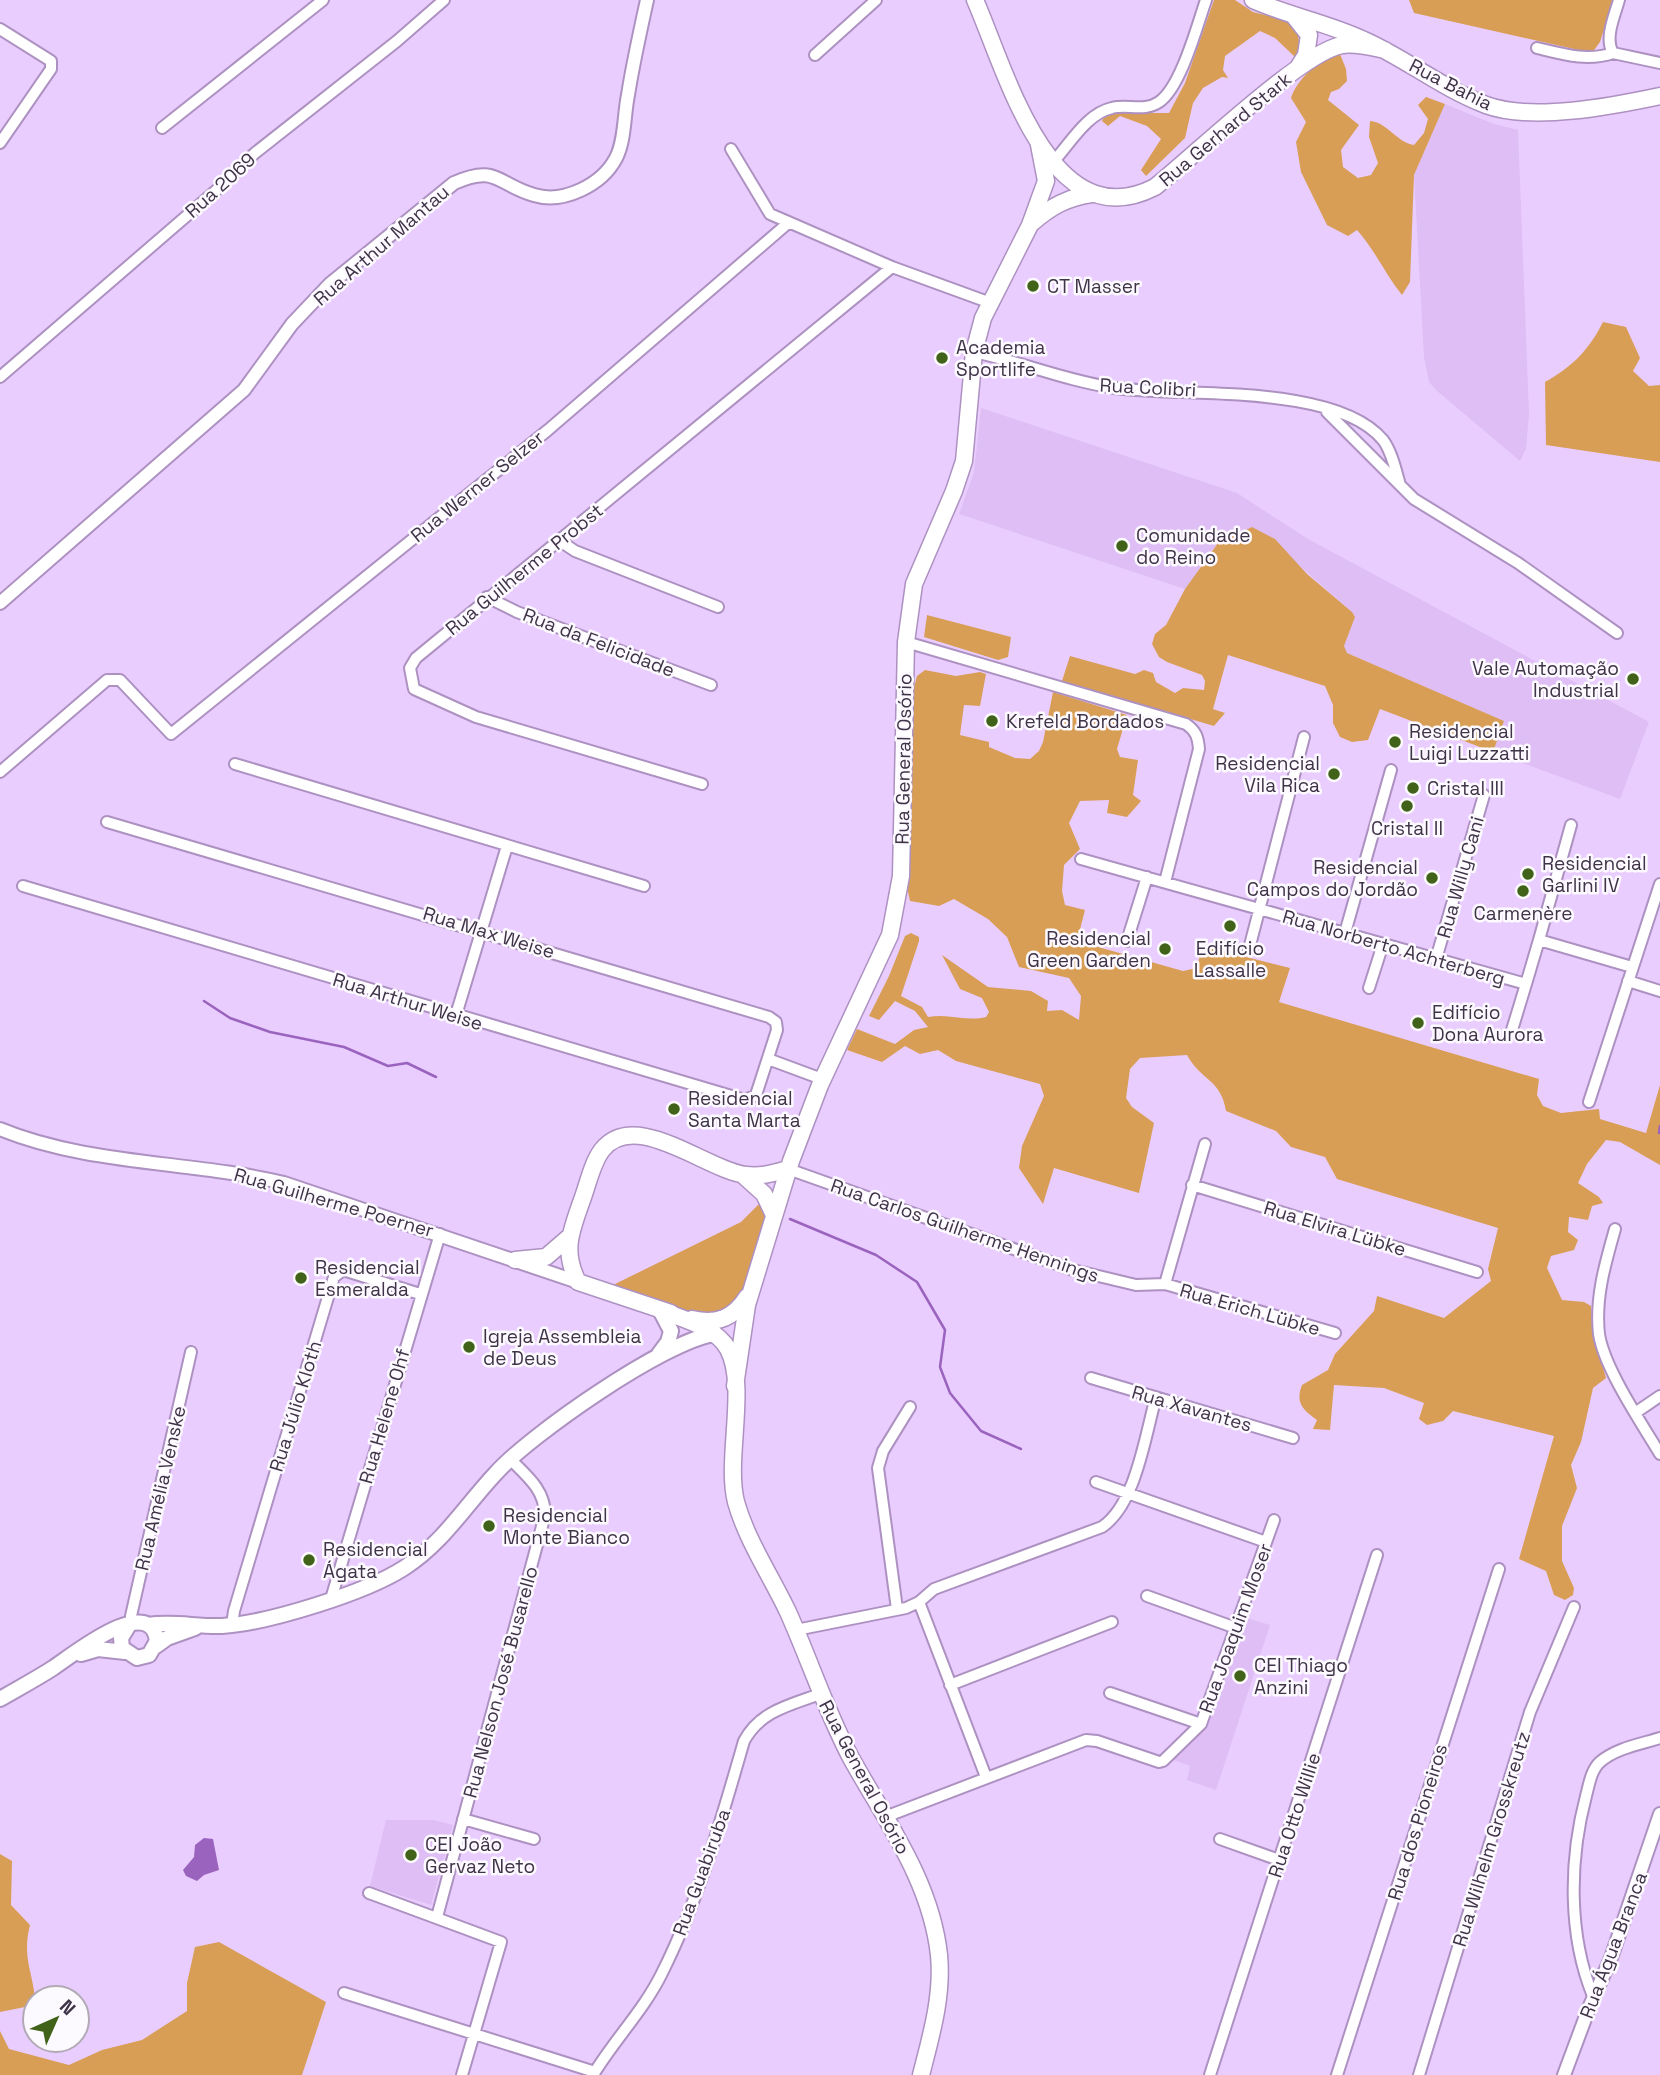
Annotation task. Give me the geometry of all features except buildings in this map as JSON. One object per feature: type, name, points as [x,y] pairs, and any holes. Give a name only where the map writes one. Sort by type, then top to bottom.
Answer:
[{"type":"main road","points":[[975,0],[1039,145],[1074,183],[1092,194]]},
{"type":"main road","points":[[983,0],[985,23]]},
{"type":"main road","name":"Rua Bahia","points":[[1253,0],[1385,50],[1468,97],[1509,111],[1584,108],[1660,96]]},
{"type":"main road","name":"Rua Gerhard Stark","points":[[1291,13],[1302,23],[1309,35],[1306,55],[1297,68]]},
{"type":"main road","name":"Rua Gerhard Stark","points":[[1092,194],[1118,199],[1155,187],[1297,68],[1329,49],[1342,45],[1385,50]]},
{"type":"main road","name":"Rua General Osório","points":[[920,2075],[939,1996],[936,1933],[916,1872],[820,1694],[796,1630],[744,1524],[736,1500],[735,1386],[747,1305],[788,1169],[822,1079],[890,935],[897,908],[901,876],[906,642],[914,584],[964,461],[974,352],[988,302],[1030,225],[1046,181],[1039,145]]},
{"type":"main road","name":"Rua General Osório","points":[[1030,225],[1055,205],[1092,194]]},
{"type":"main road","points":[[578,1282],[569,1262],[568,1238],[598,1156],[617,1138],[636,1134],[647,1137],[743,1175],[764,1176],[788,1169]]},
{"type":"main road","points":[[743,1175],[764,1194],[774,1216]]},
{"type":"main road","points":[[515,1260],[546,1257],[568,1238]]},
{"type":"main road","name":"Rua Guilherme Poerner","points":[[578,1282],[660,1310]]},
{"type":"main road","name":"Rua General Osório","points":[[660,1310],[698,1320],[721,1321],[737,1311],[752,1289]]},
{"type":"main road","points":[[0,1699],[113,1628],[162,1623],[232,1625],[331,1599],[402,1570],[425,1554],[510,1459],[552,1426],[658,1356],[690,1339],[713,1334],[732,1324],[747,1305]]},
{"type":"main road","points":[[660,1310],[713,1334]]},
{"type":"main road","points":[[658,1356],[668,1342],[671,1331],[660,1310]]},
{"type":"main road","name":"Rua General Osório","points":[[713,1334],[728,1349],[735,1386]]},
{"type":"main road","points":[[137,1624],[156,1636],[156,1646]]},
{"type":"main road","points":[[125,1652],[121,1638],[137,1624]]},
{"type":"main road","points":[[69,1657],[98,1648],[143,1658],[167,1638],[207,1626]]},
{"type":"main road","name":"Rua General Osório","points":[[909,2075],[926,2054]]},
{"type":"street","points":[[162,128],[323,0]]},
{"type":"street","name":"Rua 2069","points":[[0,377],[209,197],[255,153],[397,41],[444,0]]},
{"type":"street","name":"Rua Arthur Mantau","points":[[0,603],[244,390],[292,324],[330,284],[454,183],[472,174],[490,174],[531,195],[547,198],[588,186],[606,173],[617,156],[637,39],[647,0]]},
{"type":"street","points":[[815,55],[876,0]]},
{"type":"street","points":[[1054,162],[1092,118],[1104,110],[1147,107],[1163,99],[1186,57],[1206,0]]},
{"type":"street","points":[[1613,52],[1609,47],[1610,33],[1619,0]]},
{"type":"street","points":[[0,29],[44,54],[51,61],[51,69],[0,143]]},
{"type":"street","points":[[1537,48],[1575,57],[1600,57],[1613,52],[1660,63]]},
{"type":"street","points":[[731,149],[770,214],[892,267],[988,302]]},
{"type":"street","name":"Rua Werner Selzer","points":[[0,772],[107,680],[120,680],[172,734],[548,430],[788,224]]},
{"type":"street","name":"Rua Guilherme Probst","points":[[702,783],[477,716],[414,689],[410,668],[416,658],[487,597],[560,541],[892,267]]},
{"type":"street","name":"Rua Colibri","points":[[974,352],[1072,381],[1119,388],[1208,391],[1285,399],[1359,420],[1384,442],[1400,485]]},
{"type":"street","name":"Rua Colibri","points":[[1324,410],[1400,485],[1436,516],[1518,563],[1618,633]]},
{"type":"street","points":[[1349,432],[1359,420]]},
{"type":"street","points":[[1374,459],[1388,450]]},
{"type":"street","points":[[560,541],[575,551],[718,607]]},
{"type":"street","name":"Rua da Felicidade","points":[[487,597],[517,612],[711,685]]},
{"type":"street","points":[[906,642],[1186,724],[1193,729],[1198,738],[1199,749],[1164,882]]},
{"type":"street","points":[[1249,948],[1304,737]]},
{"type":"street","points":[[234,764],[645,886]]},
{"type":"street","points":[[1345,933],[1391,770]]},
{"type":"street","name":"Rua Willy Cani","points":[[1436,959],[1484,795]]},
{"type":"street","name":"Rua Max Weise","points":[[107,822],[482,930],[769,1017],[776,1023],[777,1030],[768,1059]]},
{"type":"street","name":"Rua Norberto Achterberg","points":[[1081,859],[1526,984],[1571,825]]},
{"type":"street","points":[[456,1015],[507,846]]},
{"type":"street","points":[[1127,941],[1147,877]]},
{"type":"street","points":[[1589,1102],[1660,884]]},
{"type":"street","name":"Rua Arthur Weise","points":[[23,886],[746,1100],[756,1094],[768,1059]]},
{"type":"street","points":[[1539,940],[1632,967]]},
{"type":"street","points":[[1369,988],[1382,944]]},
{"type":"street","points":[[1628,981],[1660,991]]},
{"type":"street","points":[[1512,1030],[1526,984]]},
{"type":"street","points":[[768,1059],[822,1079]]},
{"type":"street","name":"Rua Guilherme Poerner","points":[[0,1129],[24,1139],[65,1149],[237,1172],[284,1183],[578,1282]]},
{"type":"street","points":[[1165,1284],[1205,1144]]},
{"type":"street","name":"Rua Carlos Guilherme Hennings","points":[[788,1169],[1073,1270],[1136,1285],[1165,1284]]},
{"type":"street","name":"Rua Elvira Lübke","points":[[1192,1185],[1477,1272]]},
{"type":"street","points":[[1615,1229],[1598,1300],[1600,1337],[1635,1413],[1660,1454]]},
{"type":"street","name":"Rua Helene Ohf","points":[[331,1599],[440,1234]]},
{"type":"street","name":"Rua Júlio Kloth","points":[[232,1625],[334,1277],[343,1270],[420,1294]]},
{"type":"street","name":"Rua Erich Lübke","points":[[1165,1284],[1335,1333]]},
{"type":"street","name":"Rua Amélia Venske","points":[[137,1624],[131,1616],[191,1352]]},
{"type":"street","name":"Rua Xavantes","points":[[1090,1378],[1293,1438]]},
{"type":"street","points":[[1635,1413],[1660,1396]]},
{"type":"street","points":[[796,1630],[919,1602],[934,1589],[1102,1527],[1121,1510],[1156,1397]]},
{"type":"street","points":[[897,1609],[878,1468],[883,1451],[910,1407]]},
{"type":"street","name":"Rua Nelson José Busarello","points":[[437,1917],[545,1515],[545,1501],[538,1488],[510,1459]]},
{"type":"street","points":[[1096,1482],[1266,1542]]},
{"type":"street","name":"Rua Joaquim Moser","points":[[885,1817],[1086,1740],[1159,1762],[1200,1724],[1274,1520]]},
{"type":"street","name":"Rua Otto Willie","points":[[1210,2075],[1377,1555]]},
{"type":"street","name":"Rua dos Pioneiros","points":[[1337,2075],[1499,1569]]},
{"type":"street","points":[[1147,1597],[1236,1628]]},
{"type":"street","points":[[919,1602],[986,1777]]},
{"type":"street","name":"Rua Wilhelm Grosskreutz","points":[[1419,2075],[1530,1712],[1574,1607]]},
{"type":"street","points":[[950,1685],[1112,1622]]},
{"type":"street","points":[[1110,1693],[1200,1724]]},
{"type":"street","name":"Rua Guabiruba","points":[[594,2073],[642,2008],[662,1974],[704,1878],[744,1741],[751,1728],[766,1714],[820,1694]]},
{"type":"street","points":[[1594,1996],[1584,1973],[1578,1946],[1573,1861],[1591,1775],[1600,1762],[1629,1747],[1660,1738]]},
{"type":"street","name":"Rua Água Branca","points":[[1564,2075],[1611,1958],[1660,1814]]},
{"type":"street","points":[[463,1819],[534,1839]]},
{"type":"street","points":[[1220,1839],[1279,1860]]},
{"type":"street","points":[[369,1893],[501,1942],[462,2075]]},
{"type":"street","points":[[344,1993],[594,2073]]},
{"type":"shaded area","points":[[1214,0],[1235,0],[1253,12],[1285,20],[1298,32],[1300,54],[1295,57],[1275,38],[1260,31],[1225,56],[1223,70],[1228,78],[1222,77],[1203,88],[1193,103],[1185,138],[1146,176],[1141,170],[1161,139],[1147,126],[1120,116],[1108,126],[1102,121],[1106,113],[1169,113],[1185,83]]},
{"type":"shaded area","points":[[1409,0],[1613,0],[1600,42],[1592,53],[1414,13]]},
{"type":"shaded area","points":[[1340,54],[1347,81],[1331,92],[1328,100],[1359,125],[1341,150],[1343,167],[1358,178],[1371,175],[1378,163],[1369,137],[1370,121],[1382,125],[1402,140],[1414,145],[1424,133],[1428,119],[1418,105],[1426,97],[1445,104],[1414,175],[1410,282],[1402,295],[1357,230],[1348,236],[1327,225],[1301,172],[1296,142],[1306,122],[1291,98],[1310,70]]},
{"type":"shaded area","points":[[1445,104],[1494,124],[1518,130],[1529,414],[1526,449],[1520,461],[1429,382],[1424,357],[1414,175]]},
{"type":"shaded area","points":[[1603,322],[1626,327],[1640,358],[1633,371],[1649,386],[1660,385],[1660,462],[1546,445],[1545,382],[1579,357]]},
{"type":"shaded area","points":[[981,408],[1237,493],[1308,539],[1649,722],[1620,799],[1493,752],[1504,721],[1347,653],[1344,646],[1355,617],[1292,559],[1218,542],[1185,589],[959,514],[974,472]]},
{"type":"shaded area","points":[[1252,527],[1275,539],[1307,574],[1352,612],[1355,617],[1344,646],[1347,653],[1504,721],[1493,752],[1380,709],[1368,740],[1352,742],[1340,737],[1333,723],[1333,705],[1325,686],[1228,655],[1213,709],[1225,713],[1214,726],[1062,681],[1070,656],[1135,674],[1144,670],[1153,673],[1156,682],[1175,693],[1183,688],[1204,690],[1205,681],[1202,675],[1167,662],[1159,657],[1152,644],[1155,634],[1166,625],[1185,589],[1218,543]]},
{"type":"shaded area","points":[[927,615],[1011,637],[1008,657],[998,660],[924,637]]},
{"type":"shaded area","points":[[925,670],[956,676],[980,672],[986,674],[980,706],[964,705],[960,735],[989,742],[989,747],[1015,758],[1030,759],[1039,751],[1053,692],[1127,715],[1117,749],[1120,757],[1138,760],[1133,795],[1141,801],[1127,817],[1107,813],[1109,800],[1080,801],[1069,823],[1080,849],[1064,865],[1062,891],[1065,905],[1085,910],[1077,941],[1183,971],[1197,968],[1202,946],[1290,968],[1279,1002],[1539,1079],[1537,1095],[1543,1106],[1561,1113],[1599,1109],[1600,1119],[1646,1133],[1660,1085],[1660,1165],[1620,1142],[1606,1140],[1587,1164],[1578,1183],[1599,1197],[1603,1203],[1592,1206],[1588,1220],[1569,1217],[1568,1232],[1578,1240],[1574,1250],[1551,1256],[1547,1268],[1562,1300],[1584,1302],[1591,1306],[1592,1328],[1606,1378],[1593,1388],[1581,1442],[1571,1465],[1577,1488],[1562,1526],[1562,1561],[1574,1588],[1573,1595],[1565,1600],[1554,1595],[1546,1571],[1519,1559],[1554,1436],[1453,1411],[1443,1421],[1427,1425],[1419,1419],[1424,1403],[1384,1388],[1334,1385],[1330,1430],[1313,1429],[1317,1420],[1304,1409],[1299,1397],[1302,1385],[1328,1370],[1335,1354],[1374,1311],[1377,1296],[1444,1318],[1491,1281],[1488,1269],[1498,1228],[1337,1179],[1325,1157],[1291,1147],[1276,1131],[1226,1111],[1220,1092],[1192,1064],[1187,1055],[1140,1058],[1130,1069],[1126,1098],[1132,1107],[1154,1123],[1139,1193],[1054,1168],[1043,1204],[1019,1168],[1022,1146],[1044,1096],[1040,1084],[956,1061],[938,1050],[920,1054],[905,1046],[882,1062],[847,1050],[857,1029],[895,1044],[914,1030],[928,1027],[915,1011],[895,1001],[879,1020],[869,1016],[905,936],[911,933],[919,937],[919,941],[901,996],[922,1007],[928,1017],[979,1018],[986,1017],[989,1012],[982,998],[960,989],[942,955],[988,987],[1031,991],[1048,1001],[1047,1011],[1062,1010],[1079,1020],[1081,996],[1069,978],[1019,967],[1007,937],[988,919],[954,899],[939,906],[910,901],[906,883],[913,691],[917,676]]},
{"type":"shaded area","points":[[762,1201],[766,1215],[741,1299],[734,1308],[706,1318],[611,1286],[741,1222]]},
{"type":"shaded area","name":"CEI Thiago Anzini","points":[[1247,1618],[1270,1625],[1216,1790],[1187,1780],[1190,1766],[1174,1760],[1207,1726]]},
{"type":"shaded area","name":"CEI João Gervaz Neto","points":[[386,1820],[434,1820],[453,1825],[431,1905],[370,1886]]},
{"type":"shaded area","points":[[204,1838],[213,1839],[219,1870],[204,1875],[197,1881],[186,1876],[183,1870],[194,1857],[195,1845]]},
{"type":"shaded area","points":[[0,1854],[12,1861],[11,1905],[30,1925],[27,1948],[32,1984],[21,1984],[21,2008],[0,2012]]},
{"type":"shaded area","points":[[219,1942],[326,2002],[302,2075],[0,2075],[0,2031],[9,2049],[69,2065],[102,2050],[142,2040],[187,2011],[187,1983],[195,1947]]},
{"type":"waterway","points":[[204,1001],[230,1018],[270,1032],[344,1047],[388,1066],[407,1063],[436,1077]]},
{"type":"waterway","points":[[1659,1133],[1660,1126]]},
{"type":"waterway","points":[[790,1219],[876,1255],[917,1282],[945,1330],[940,1367],[950,1393],[981,1431],[1021,1449]]},
{"type":"place","name":"CT Masser","points":[[1033,286]]},
{"type":"place","name":"Academia Sportlife","points":[[942,358]]},
{"type":"place","name":"Comunidade do Reino","points":[[1122,546]]},
{"type":"place","name":"Vale Automação Industrial","points":[[1633,679]]},
{"type":"place","name":"Krefeld Bordados","points":[[992,721]]},
{"type":"place","name":"Residencial Luigi Luzzatti","points":[[1395,742]]},
{"type":"place","name":"Residencial Vila Rica","points":[[1334,774]]},
{"type":"place","name":"Cristal III","points":[[1413,788]]},
{"type":"place","name":"Cristal II","points":[[1407,806]]},
{"type":"place","name":"Residencial Garlini IV","points":[[1528,874]]},
{"type":"place","name":"Residencial Campos do Jordão","points":[[1432,878]]},
{"type":"place","name":"Carmenère","points":[[1523,891]]},
{"type":"place","name":"Edifício Lassalle","points":[[1230,926]]},
{"type":"place","name":"Residencial Green Garden","points":[[1165,949]]},
{"type":"place","name":"Edifício Dona Aurora","points":[[1418,1023]]},
{"type":"place","name":"Residencial Santa Marta","points":[[674,1109]]},
{"type":"place","name":"Residencial Esmeralda","points":[[301,1278]]},
{"type":"place","name":"Igreja Assembleia de Deus","points":[[469,1347]]},
{"type":"place","name":"Residencial Monte Bianco","points":[[489,1526]]},
{"type":"place","name":"Residencial Ágata","points":[[309,1560]]},
{"type":"place","name":"CEI Thiago Anzini","points":[[1240,1676]]},
{"type":"place","name":"CEI João Gervaz Neto","points":[[411,1855]]}]
